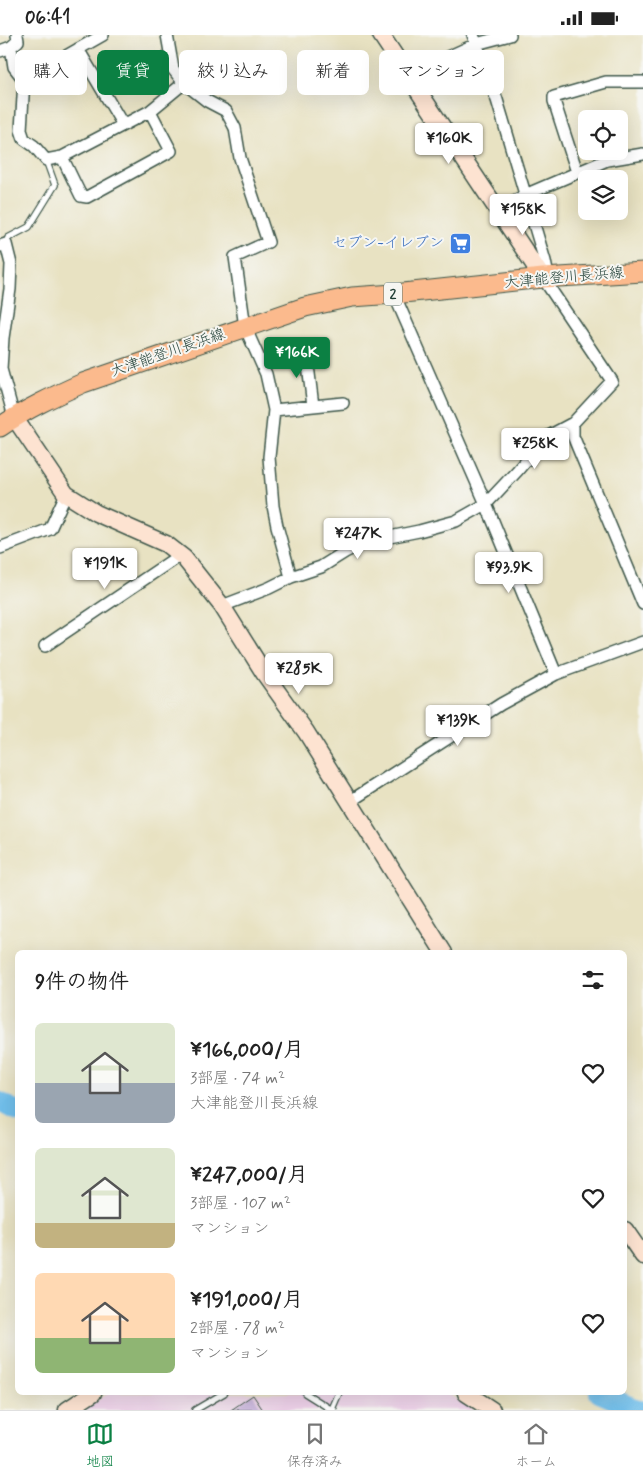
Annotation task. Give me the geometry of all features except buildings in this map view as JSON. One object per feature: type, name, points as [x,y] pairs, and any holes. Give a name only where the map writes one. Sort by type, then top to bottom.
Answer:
[{"type":"main road","name":"大津能登川長浜線","points":[[7,422],[49,398],[83,383],[305,307],[352,297],[543,278],[643,272]]},
{"type":"street","points":[[0,51],[11,47],[18,41],[17,35]]},
{"type":"street","points":[[167,35],[173,69],[179,77]]},
{"type":"street","points":[[381,35],[391,50]]},
{"type":"street","points":[[454,50],[474,39],[510,35]]},
{"type":"street","points":[[100,36],[78,49],[123,125]]},
{"type":"street","points":[[474,39],[496,100],[545,261],[547,271],[543,278]]},
{"type":"street","points":[[11,47],[15,68]]},
{"type":"street","points":[[577,173],[554,97],[606,82],[643,82]]},
{"type":"street","points":[[23,95],[21,130],[24,139],[34,146],[46,160],[62,157],[150,111],[179,87]]},
{"type":"street","points":[[200,95],[226,111],[235,128],[240,158],[268,242],[235,257],[245,327],[266,374],[274,410],[269,457],[273,505],[291,577]]},
{"type":"street","points":[[222,606],[269,588],[291,577],[321,567],[365,542],[456,521],[486,503],[545,438],[573,423],[612,381],[421,95]]},
{"type":"street","points":[[62,157],[81,196],[87,197],[171,151],[150,111]]},
{"type":"street","points":[[498,210],[525,195],[606,160],[643,154]]},
{"type":"street","points":[[3,245],[11,264],[1,369],[7,422],[66,494],[96,513],[166,544],[184,558],[222,606],[264,673],[306,732],[442,950]]},
{"type":"street","points":[[394,294],[486,503],[556,674]]},
{"type":"street","points":[[306,349],[313,406]]},
{"type":"street","points":[[274,410],[343,403]]},
{"type":"street","points":[[573,423],[573,436],[643,604]]},
{"type":"street","points":[[0,548],[50,529],[66,494]]},
{"type":"street","points":[[45,647],[180,555]]},
{"type":"street","points":[[349,802],[501,704],[556,674],[643,642]]},
{"type":"street","points":[[627,1233],[643,1256]]},
{"type":"street","points":[[67,1410],[90,1395]]},
{"type":"street","points":[[469,1395],[492,1410]]},
{"type":"lane","points":[[3,245],[8,237],[29,227],[55,185],[46,160]]},
{"type":"lane","points":[[195,1410],[221,1395]]},
{"type":"lane","points":[[308,1395],[333,1410],[338,1395]]},
{"type":"shaded area","points":[[106,1395],[449,1395],[475,1410],[83,1410]]},
{"type":"waterway","points":[[0,1102],[15,1110]]},
{"type":"waterway","points":[[604,1395],[639,1410]]},
{"type":"place","name":"セブン-イレブン","points":[[460,243]]}]
